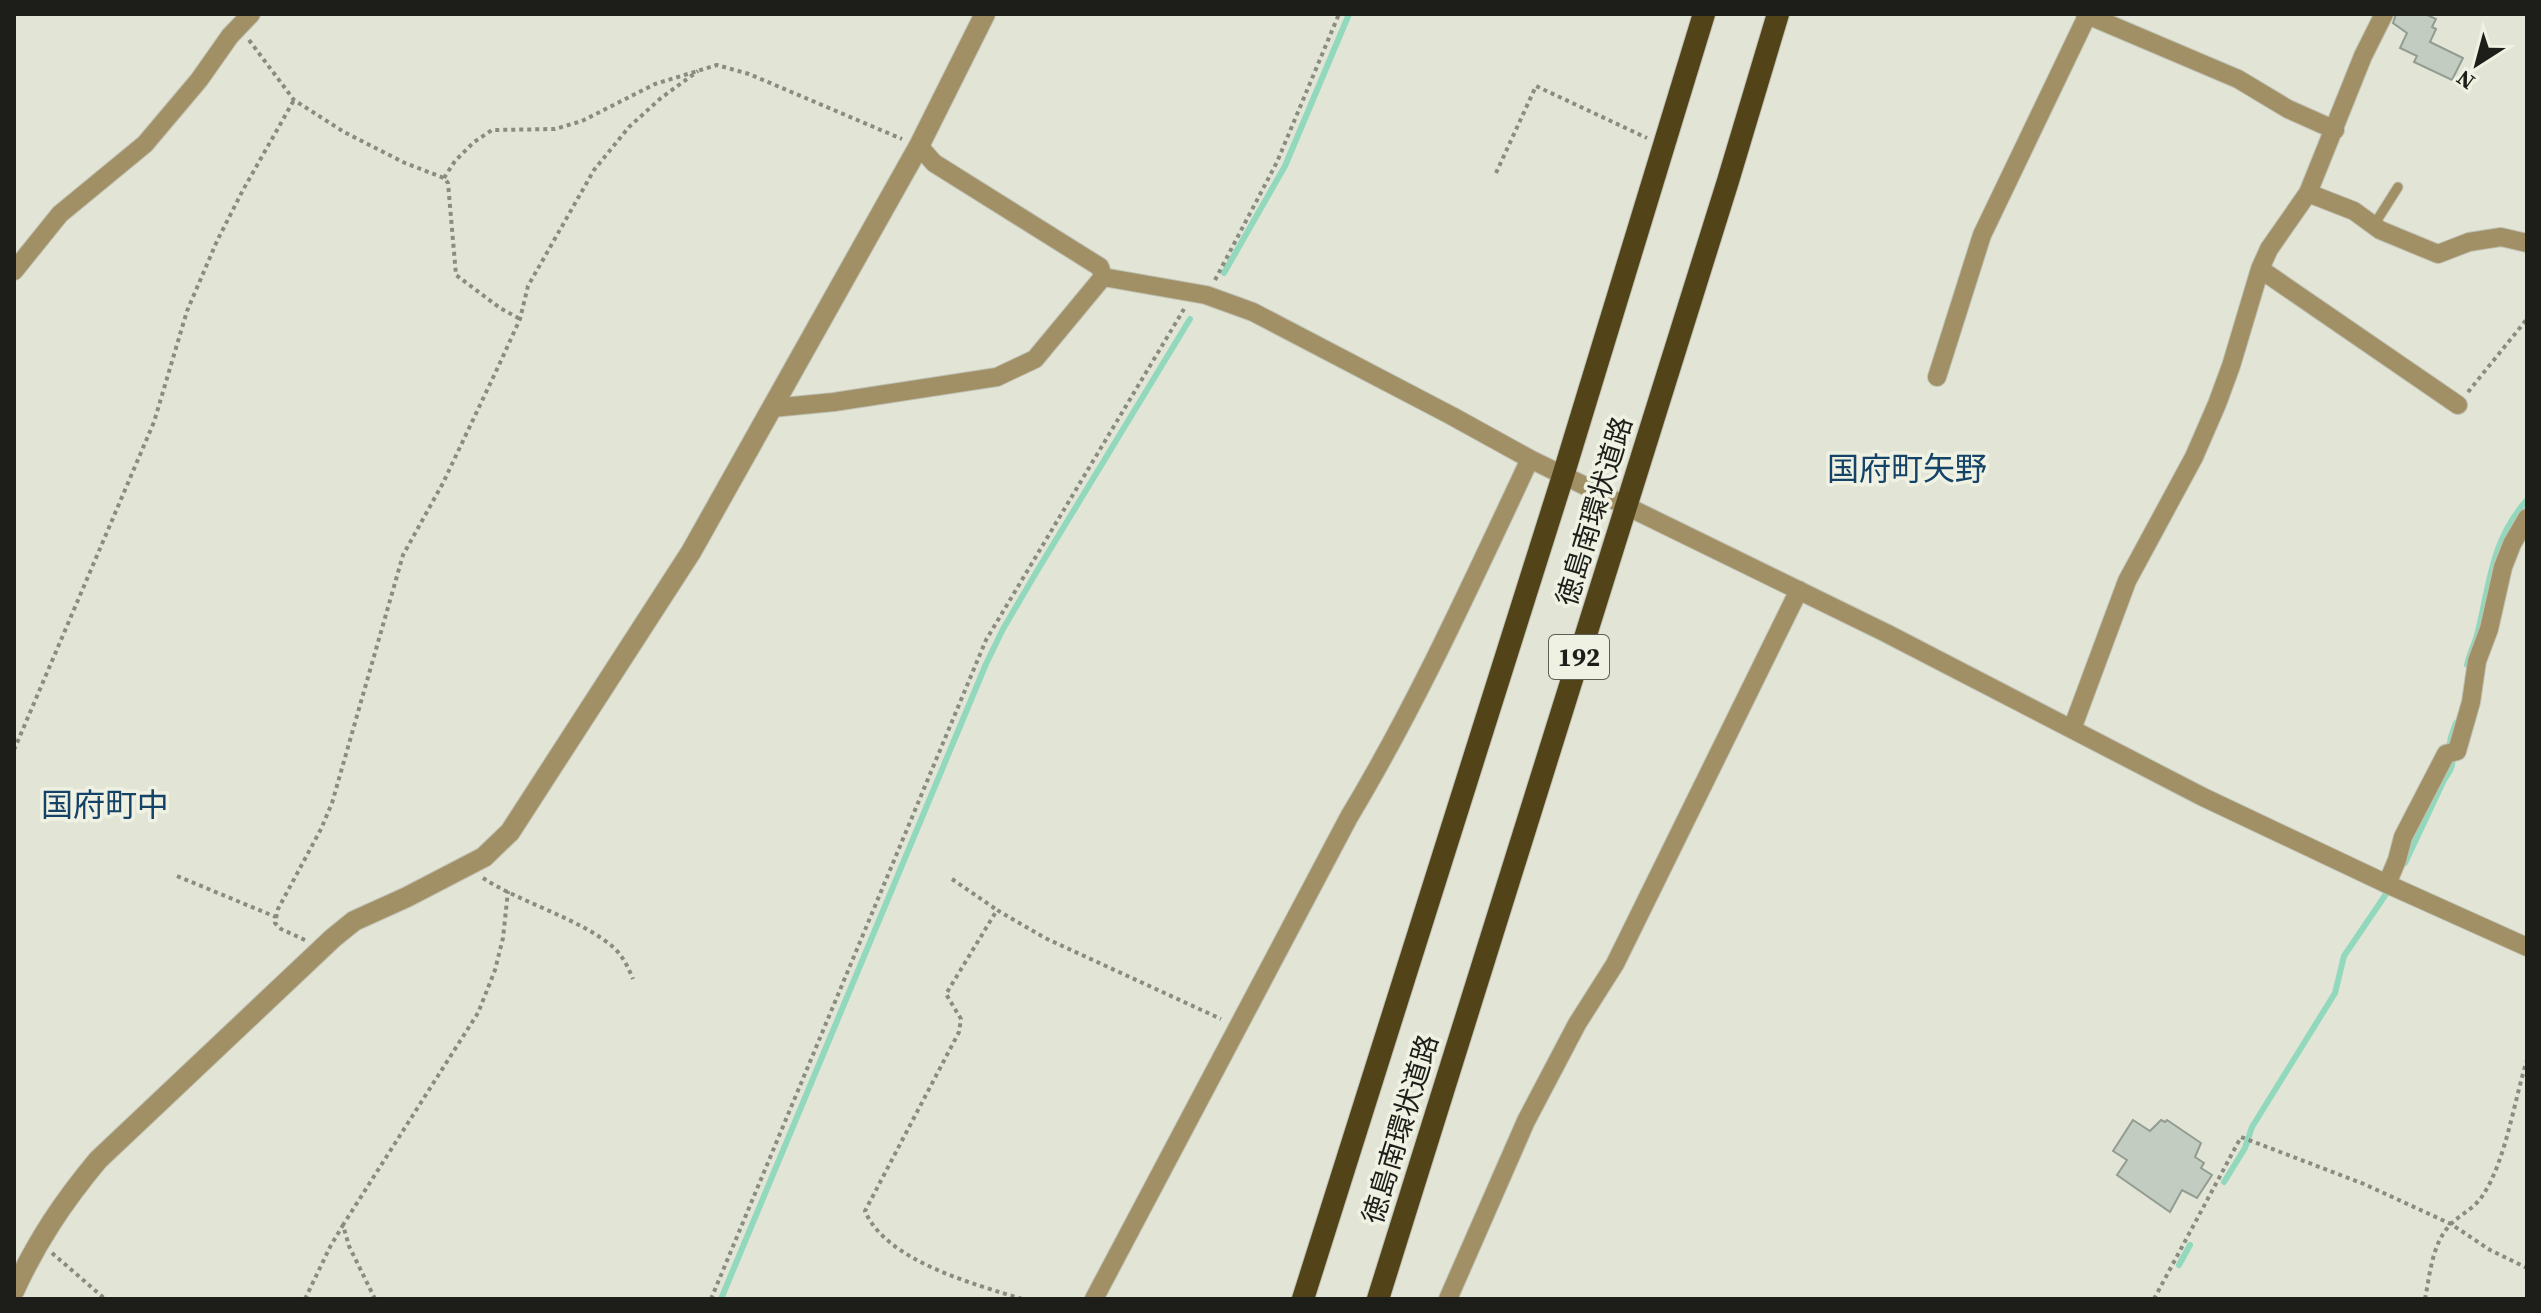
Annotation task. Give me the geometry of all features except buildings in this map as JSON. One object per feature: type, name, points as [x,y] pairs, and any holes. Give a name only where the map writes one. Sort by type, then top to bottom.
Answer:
[{"type":"highway","name":"徳島南環状道路","points":[[1303,1299],[1563,476],[1704,14]]},
{"type":"highway","name":"徳島南環状道路","points":[[1378,1299],[1778,14]]},
{"type":"street","points":[[14,1291],[38,1241],[67,1197],[98,1160],[321,948],[354,921],[484,857],[510,832],[691,552],[919,146],[985,14]]},
{"type":"street","points":[[1937,377],[1982,235],[2087,14],[2238,79],[2288,109],[2335,130]]},
{"type":"street","points":[[2072,729],[2127,581],[2194,457],[2217,404],[2260,269],[2269,249],[2308,193],[2363,56],[2384,14]]},
{"type":"street","points":[[14,271],[60,214],[145,144],[245,20]]},
{"type":"street","points":[[919,146],[934,163],[1100,267],[1103,277]]},
{"type":"street","points":[[2308,193],[2354,211],[2374,225],[2438,254],[2469,242],[2501,237],[2527,243]]},
{"type":"street","points":[[2260,269],[2458,405]]},
{"type":"street","points":[[1103,277],[1200,294],[1253,312],[1563,476],[1799,590],[2203,797],[2527,947]]},
{"type":"street","points":[[772,408],[834,402],[997,377],[1035,359],[1103,277]]},
{"type":"street","points":[[1094,1299],[1349,817],[1379,767],[1530,459]]},
{"type":"street","points":[[2387,884],[2408,825],[2451,752],[2471,702],[2477,661],[2489,629],[2500,577],[2512,544],[2527,518]]},
{"type":"street","points":[[1448,1299],[1526,1121],[1577,1024],[1615,964],[1799,590]]},
{"type":"lane","points":[[2374,225],[2398,187]]},
{"type":"path","points":[[711,1299],[986,640],[1200,294],[1277,162],[1339,14]]},
{"type":"path","points":[[245,20],[294,100],[344,132],[405,163],[444,178],[448,183],[456,275],[520,319]]},
{"type":"path","points":[[444,178],[455,161],[474,142],[492,130],[555,129],[582,121],[655,84],[717,65],[749,74],[919,146]]},
{"type":"path","points":[[321,948],[281,929],[275,923],[276,917],[332,803],[403,555],[443,483],[520,319],[528,286],[594,170],[629,127],[698,71]]},
{"type":"path","points":[[1496,173],[1536,86],[1663,145]]},
{"type":"path","points":[[14,750],[154,422],[187,311],[243,190],[294,100]]},
{"type":"path","points":[[2458,405],[2527,319]]},
{"type":"path","points":[[467,867],[612,947],[626,962],[633,979]]},
{"type":"path","points":[[177,876],[276,917]]},
{"type":"path","points":[[952,879],[1045,938],[1238,1027]]},
{"type":"path","points":[[305,1299],[343,1225],[478,1013],[495,970],[503,938],[508,891]]},
{"type":"path","points":[[997,910],[946,994],[961,1019],[959,1032],[865,1211],[871,1226],[912,1258],[962,1280],[1022,1299]]},
{"type":"path","points":[[2425,1299],[2438,1242],[2451,1224],[2483,1196],[2527,1060]]},
{"type":"path","points":[[2154,1299],[2241,1137],[2364,1184],[2451,1224],[2490,1250],[2527,1268]]},
{"type":"path","points":[[343,1225],[349,1246],[375,1299]]},
{"type":"path","points":[[38,1241],[105,1299]]},
{"type":"waterway","points":[[1224,273],[1285,166],[1349,14]]},
{"type":"waterway","points":[[721,1299],[986,664],[1037,571],[1190,319]]},
{"type":"waterway","points":[[2467,665],[2498,548],[2527,500]]},
{"type":"waterway","points":[[2405,863],[2451,768],[2450,741],[2456,723]]},
{"type":"waterway","points":[[2224,1182],[2245,1148],[2252,1127],[2335,993],[2344,956],[2386,894]]},
{"type":"waterway","points":[[2179,1265],[2190,1245]]},
{"type":"district","name":"国府町矢野","points":[[1907,469]]},
{"type":"district","name":"国府町中","points":[[105,805]]}]
